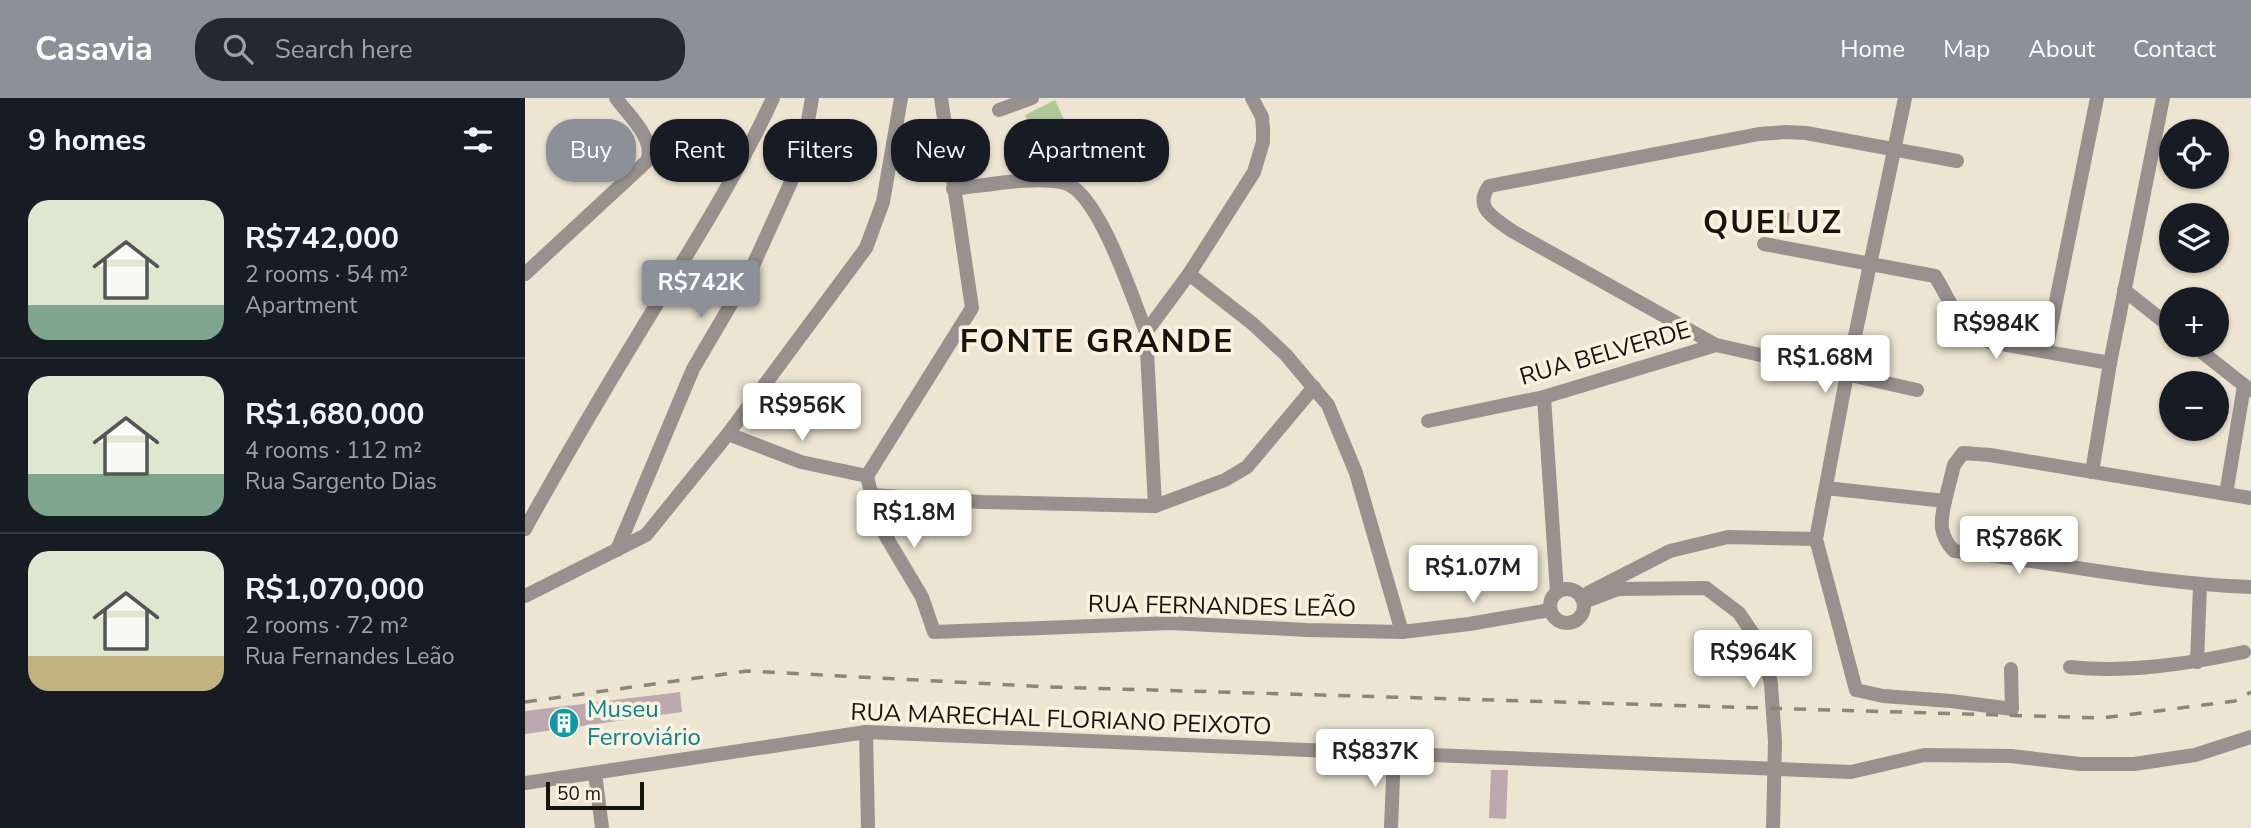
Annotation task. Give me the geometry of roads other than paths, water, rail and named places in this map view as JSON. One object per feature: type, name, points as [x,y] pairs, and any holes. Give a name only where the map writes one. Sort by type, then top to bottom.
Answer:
[{"type":"street","points":[[525,274],[647,161],[650,153],[645,138],[616,98]]},
{"type":"street","points":[[525,529],[638,335],[696,242],[773,98]]},
{"type":"street","points":[[617,550],[693,369],[751,270],[791,182],[805,138],[812,98]]},
{"type":"street","points":[[525,596],[646,536],[728,434],[866,248],[883,202],[901,98]]},
{"type":"street","points":[[941,98],[972,308],[867,476],[871,495],[982,502],[1155,506],[1225,480],[1247,467],[1314,387]]},
{"type":"street","points":[[999,110],[1032,98]]},
{"type":"street","points":[[1146,332],[1189,274],[1254,172],[1260,158],[1263,129],[1262,117],[1252,98]]},
{"type":"street","points":[[1905,98],[1847,374],[1816,540],[1856,690],[1883,696],[2012,709],[2011,669]]},
{"type":"street","points":[[2046,351],[2098,98]]},
{"type":"street","points":[[2092,472],[2110,363],[2163,98]]},
{"type":"street","points":[[1716,345],[1512,231],[1487,212],[1483,195],[1489,186],[1701,144],[1773,133],[1806,133],[1957,161]]},
{"type":"street","points":[[953,189],[1042,180],[1068,184],[1090,202],[1112,246],[1146,332],[1155,506]]},
{"type":"street","points":[[1764,244],[1935,276],[1959,319],[1973,334],[1990,342],[2110,363]]},
{"type":"street","points":[[1189,274],[1253,324],[1328,405],[1356,473],[1402,632]]},
{"type":"street","points":[[2124,290],[2159,318]]},
{"type":"street","name":"RUA BELVERDE","points":[[1428,421],[1544,397],[1716,345],[1917,390]]},
{"type":"street","points":[[2208,357],[2248,388],[2226,494]]},
{"type":"street","points":[[1544,397],[1557,592]]},
{"type":"street","points":[[728,434],[801,462],[867,476]]},
{"type":"street","points":[[2251,498],[1990,455],[1963,453],[1954,465],[1940,521],[1943,540],[1954,551],[2200,586],[2251,587]]},
{"type":"street","points":[[1826,488],[1945,501]]},
{"type":"street","name":"RUA FERNANDES LEÃO","points":[[871,495],[878,523],[922,597],[934,632],[1171,623],[1402,632],[1550,610]]},
{"type":"street","points":[[1582,599],[1670,551],[1728,537],[1816,540]]},
{"type":"street","points":[[2197,662],[2200,586]]},
{"type":"street","points":[[1582,599],[1618,589],[1706,588],[1739,613],[1764,650],[1770,684],[1775,742],[1773,828]]},
{"type":"street","points":[[1570,589],[1582,599],[1581,615],[1570,623],[1557,621],[1550,610],[1552,597],[1557,592],[1570,589]]},
{"type":"street","points":[[2070,667],[2101,670],[2197,662],[2244,652]]},
{"type":"street","points":[[866,732],[868,828]]},
{"type":"street","name":"RUA MARECHAL FLORIANO PEIXOTO","points":[[525,783],[866,732],[1851,772],[1924,755],[2011,756],[2080,764],[2134,764],[2196,755],[2251,737]]},
{"type":"street","points":[[1391,828],[1394,752]]},
{"type":"street","points":[[595,773],[602,828]]},
{"type":"railway","points":[[525,702],[747,671],[1050,687],[2102,718],[2235,701],[2251,692]]},
{"type":"place","name":"Museu Ferroviário","points":[[564,723]]},
{"type":"district","name":"QUELUZ","points":[[1773,222]]},
{"type":"district","name":"FONTE GRANDE","points":[[1097,341]]}]
